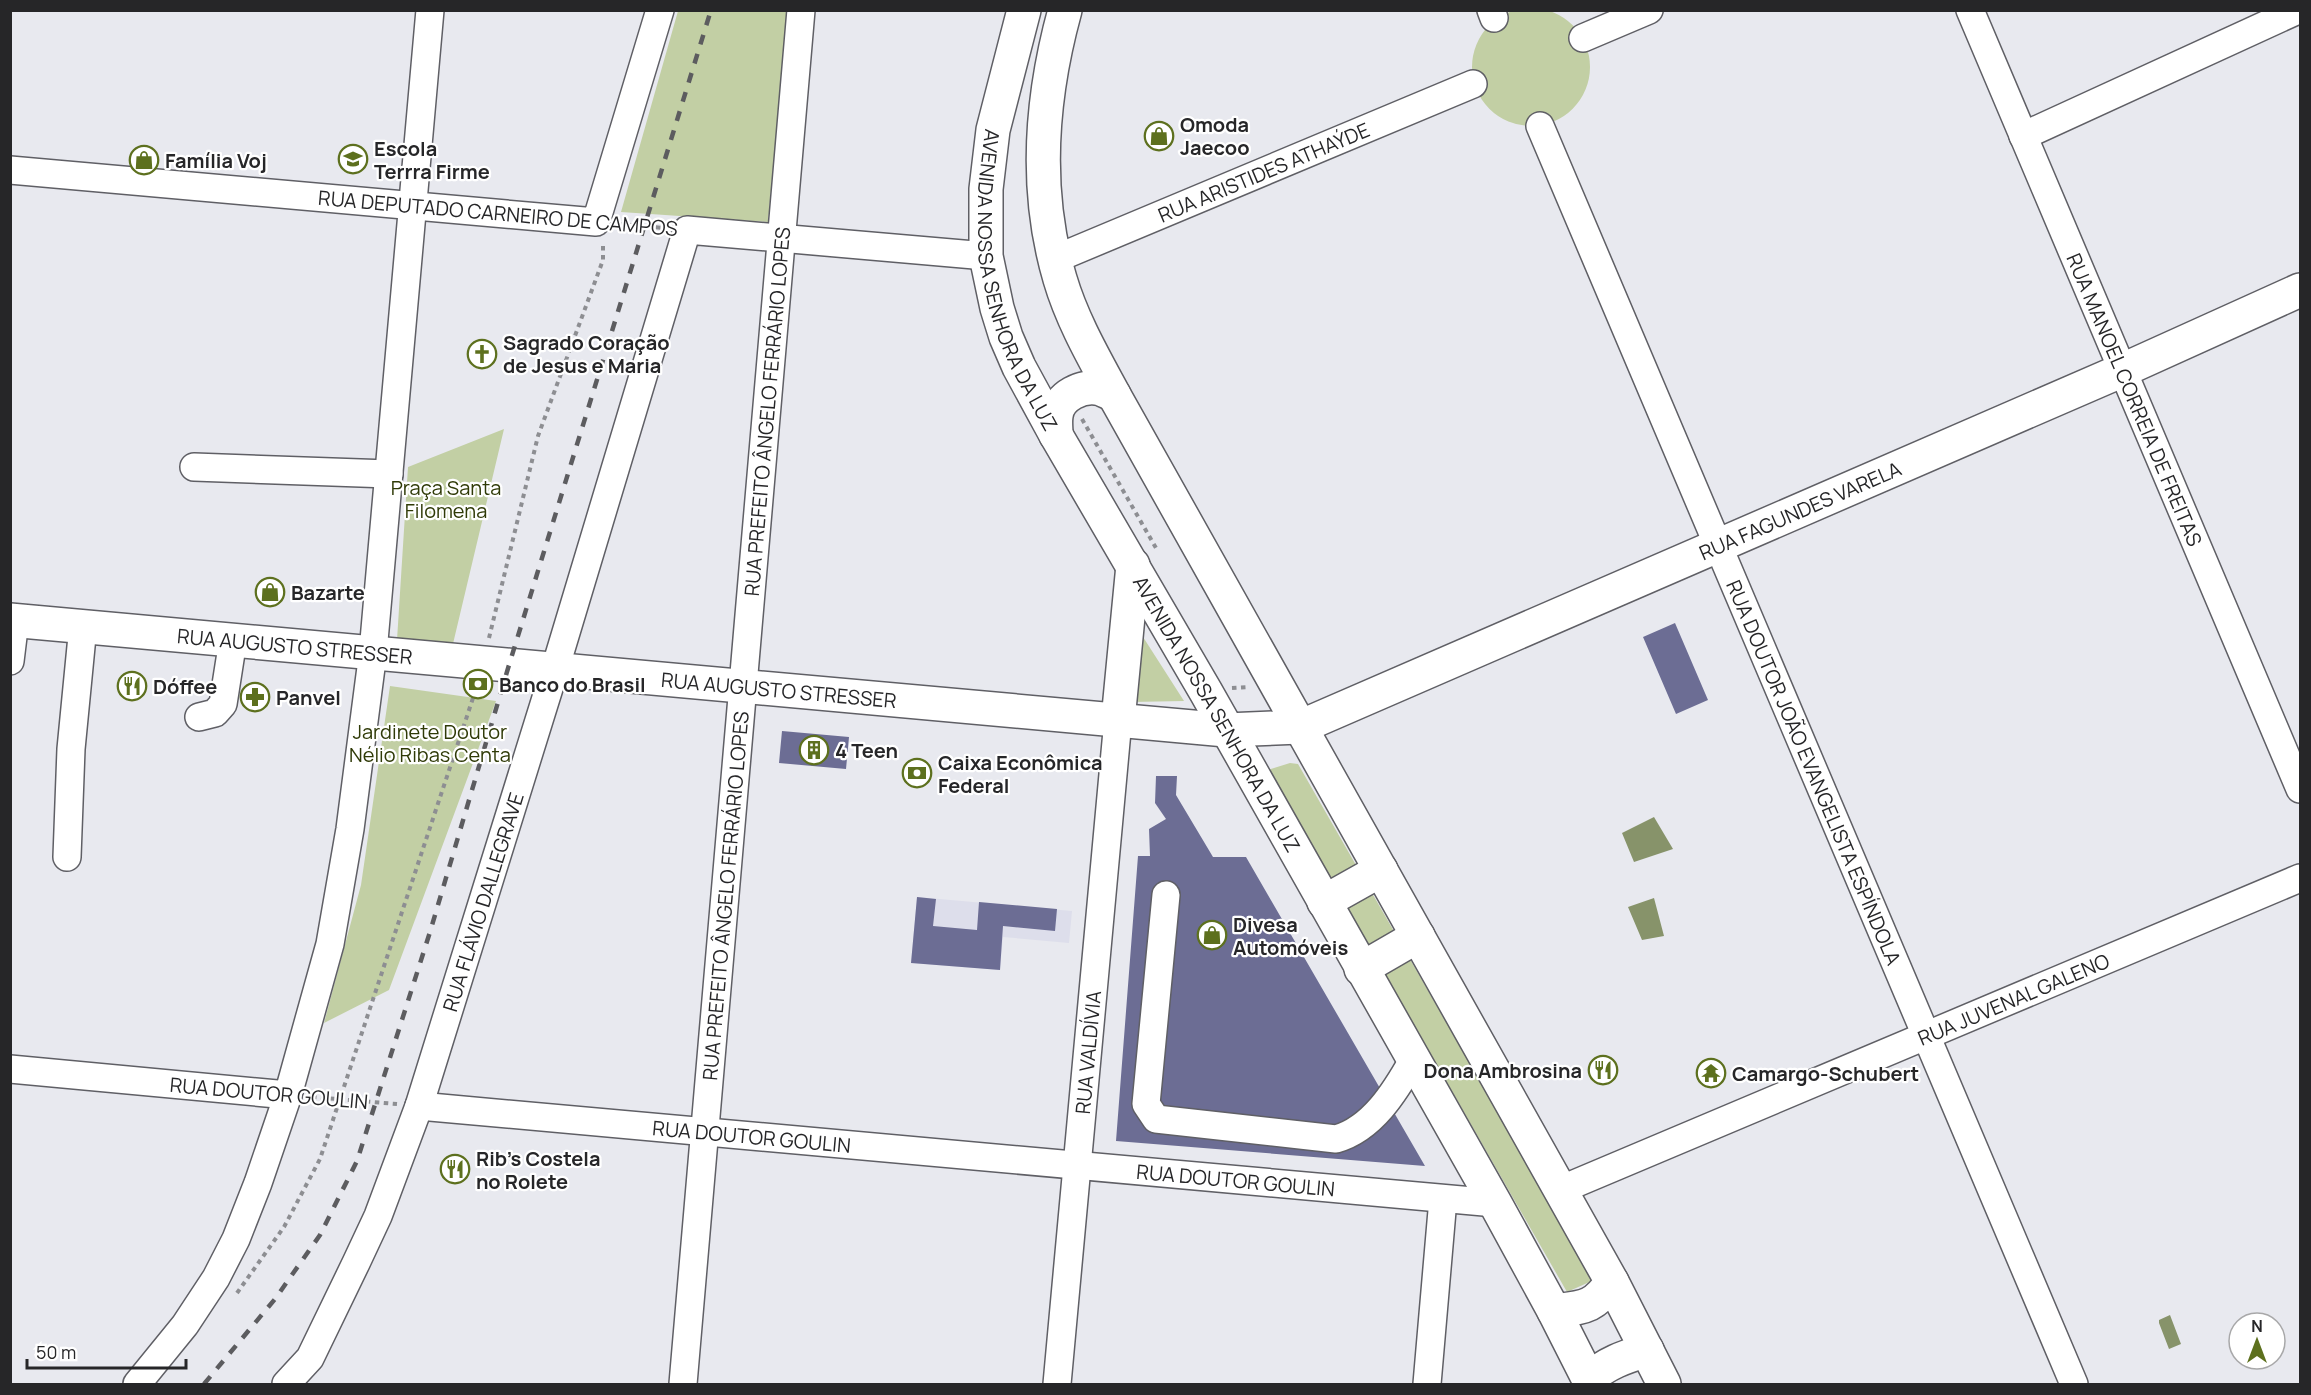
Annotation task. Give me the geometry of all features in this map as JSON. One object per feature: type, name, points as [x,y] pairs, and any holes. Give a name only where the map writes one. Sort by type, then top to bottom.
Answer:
[{"type":"main road","name":"AVENIDA NOSSA SENHORA DA LUZ","points":[[1024,10],[1001,95],[988,158],[986,189],[986,256],[1006,337],[1019,367],[1056,435],[1133,565],[1495,1203],[1590,1382]]},
{"type":"main road","name":"AVENIDA NOSSA SENHORA DA LUZ","points":[[1065,10],[1051,68],[1044,144],[1046,212],[1055,259],[1073,314],[1114,395],[1612,1282],[1664,1384]]},
{"type":"main road","name":"RUA FAGUNDES VARELA","points":[[1300,727],[2123,370],[2301,290]]},
{"type":"main road","points":[[1056,435],[1056,415],[1060,403],[1070,395],[1083,389],[1099,389],[1114,395]]},
{"type":"main road","points":[[1118,720],[1133,565]]},
{"type":"main road","name":"RUA AUGUSTO STRESSER","points":[[13,620],[1226,730],[1300,727]]},
{"type":"main road","points":[[1323,902],[1381,870]]},
{"type":"main road","points":[[1361,969],[1418,936]]},
{"type":"main road","points":[[1554,1311],[1591,1304],[1600,1299],[1612,1282]]},
{"type":"main road","points":[[1590,1382],[1601,1368],[1647,1350]]},
{"type":"street","points":[[137,1384],[185,1325],[216,1278],[236,1239],[288,1095],[318,994],[341,886],[373,652],[430,10]]},
{"type":"street","points":[[596,222],[660,10]]},
{"type":"street","name":"RUA PREFEITO ÂNGELO FERRÁRIO LOPES","points":[[683,1384],[801,10]]},
{"type":"street","points":[[1583,38],[1649,10]]},
{"type":"street","name":"RUA MANOEL CORREIA DE FREITAS","points":[[1970,10],[2301,789]]},
{"type":"street","points":[[2024,136],[2298,10]]},
{"type":"street","name":"RUA ARISTIDES ATHAÝDE","points":[[1055,259],[1473,84]]},
{"type":"street","name":"RUA DOUTOR JOÃO EVANGELISTA ESPÍNDOLA","points":[[1540,126],[2074,1384]]},
{"type":"street","name":"RUA DEPUTADO CARNEIRO DE CAMPOS","points":[[10,170],[596,222]]},
{"type":"street","name":"RUA DEPUTADO CARNEIRO DE CAMPOS","points":[[687,230],[986,256]]},
{"type":"street","name":"RUA FLÁVIO DALLEGRAVE","points":[[286,1384],[309,1371],[378,1216],[419,1106],[555,669],[687,230]]},
{"type":"street","points":[[194,467],[389,474]]},
{"type":"street","points":[[10,660],[13,620]]},
{"type":"street","points":[[67,858],[71,748],[83,626]]},
{"type":"street","points":[[199,717],[215,713],[223,704],[233,640]]},
{"type":"street","name":"RUA VALDÍVIA","points":[[1057,1384],[1118,720]]},
{"type":"street","name":"RUA JUVENAL GALENO","points":[[1560,1190],[2301,878]]},
{"type":"street","points":[[1166,895],[1146,1104],[1156,1119],[1336,1139],[1352,1134],[1364,1124],[1390,1097],[1413,1060]]},
{"type":"street","name":"RUA DOUTOR GOULIN","points":[[10,1070],[288,1095]]},
{"type":"street","name":"RUA DOUTOR GOULIN","points":[[419,1106],[1495,1203]]},
{"type":"street","points":[[1427,1384],[1443,1199]]},
{"type":"path","name":"RUA DEPUTADO CARNEIRO DE CAMPOS","points":[[596,222],[687,230]]},
{"type":"path","points":[[489,641],[538,436],[603,260],[603,242],[596,222]]},
{"type":"path","points":[[230,1302],[284,1227],[320,1159],[478,684]]},
{"type":"path","name":"RUA DOUTOR GOULIN","points":[[288,1095],[419,1106]]},
{"type":"shaded area","points":[[1654,817],[1673,849],[1634,862],[1622,833]]},
{"type":"shaded area","points":[[917,897],[1072,911],[1069,943],[1003,937],[1000,970],[911,963]]},
{"type":"shaded area","points":[[1654,898],[1664,936],[1642,940],[1628,907]]},
{"type":"shaded area","points":[[2170,1315],[2181,1344],[2169,1349],[2159,1320]]},
{"type":"green space","points":[[1531,8],[1554,12],[1573,25],[1586,44],[1590,67],[1586,90],[1573,109],[1554,122],[1531,126],[1508,122],[1489,109],[1476,90],[1472,67],[1476,44],[1489,25],[1508,12]]},
{"type":"green space","points":[[678,11],[788,11],[768,222],[621,212]]},
{"type":"green space","name":"Praça Santa Filomena","points":[[504,429],[452,648],[397,640],[408,467]]},
{"type":"green space","points":[[1136,626],[1184,701],[1131,702]]},
{"type":"green space","name":"Jardinete Doutor Nélio Ribas Centa","points":[[390,686],[496,701],[389,990],[324,1023],[361,885]]},
{"type":"green space","points":[[1290,763],[1298,764],[1594,1280],[1567,1292],[1268,770]]},
{"type":"building","points":[[1675,623],[1708,700],[1676,714],[1643,637]]},
{"type":"building","name":"4 Teen","points":[[782,731],[849,737],[846,769],[779,763]]},
{"type":"building","name":"Divesa Automóveis","points":[[1156,776],[1177,776],[1176,795],[1213,857],[1246,857],[1425,1166],[1116,1141],[1138,856],[1150,856],[1149,829],[1166,819],[1155,803]]},
{"type":"building","points":[[917,897],[936,899],[933,926],[977,930],[979,902],[1057,909],[1055,931],[1003,926],[1000,970],[911,963]]},
{"type":"railway","points":[[204,1384],[275,1299],[320,1235],[357,1161],[430,932],[509,665],[711,10]]},
{"type":"place","name":"Omoda Jaecoo","points":[[1159,136]]},
{"type":"place","name":"Escola Terrra Firme","points":[[353,159]]},
{"type":"place","name":"Família Voj","points":[[144,160]]},
{"type":"place","name":"Sagrado Coração de Jesus e Maria","points":[[482,354]]},
{"type":"place","name":"Bazarte","points":[[270,592]]},
{"type":"place","name":"Banco do Brasil","points":[[478,684]]},
{"type":"place","name":"Dóffee","points":[[132,686]]},
{"type":"place","name":"Panvel","points":[[255,697]]},
{"type":"place","name":"4 Teen","points":[[814,750]]},
{"type":"place","name":"Caixa Econômica Federal","points":[[917,773]]},
{"type":"place","name":"Divesa Automóveis","points":[[1212,935]]},
{"type":"place","name":"Dona Ambrosina","points":[[1603,1070]]},
{"type":"place","name":"Camargo-Schubert","points":[[1711,1073]]},
{"type":"place","name":"Rib's Costela no Rolete","points":[[455,1169]]}]
